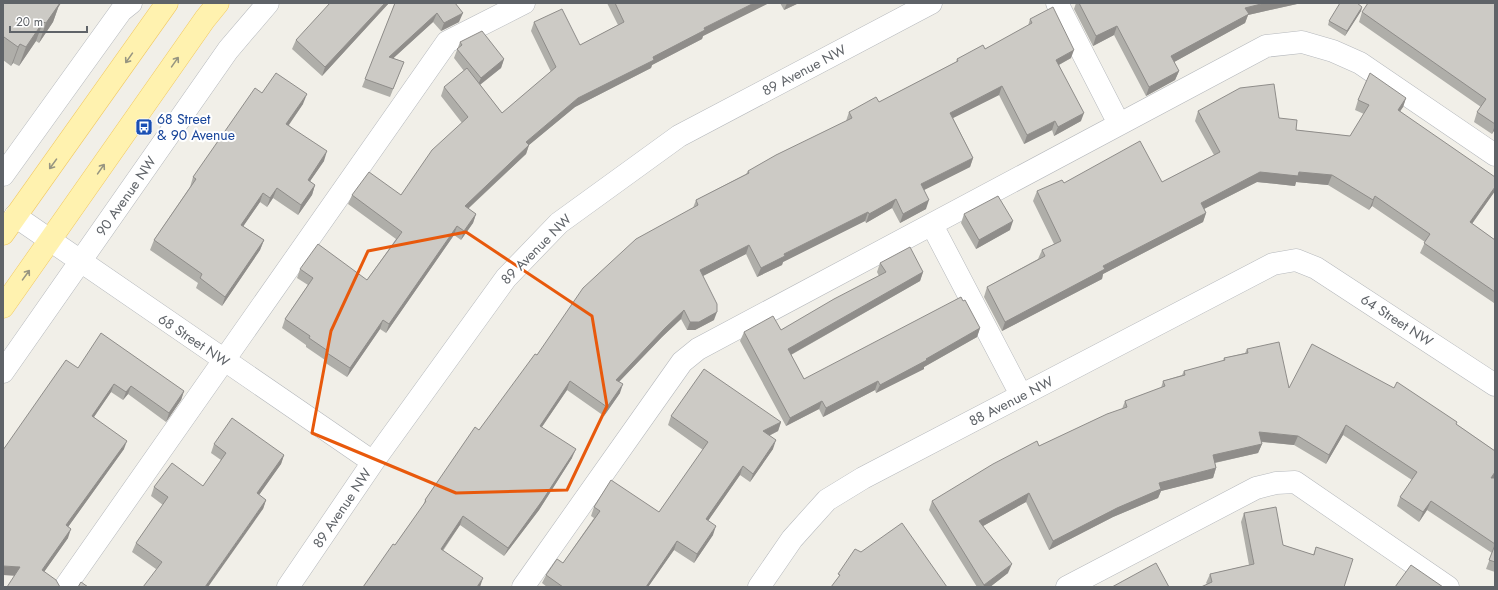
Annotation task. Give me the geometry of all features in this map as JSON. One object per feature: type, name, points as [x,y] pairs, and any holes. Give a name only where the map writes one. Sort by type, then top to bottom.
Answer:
[{"type":"main road","points":[[3,234],[168,3]]},
{"type":"main road","points":[[3,307],[205,19],[218,3]]},
{"type":"street","points":[[3,174],[121,11],[131,3]]},
{"type":"street","name":"90 Avenue NW","points":[[3,372],[228,50],[268,3]]},
{"type":"street","points":[[65,587],[447,42],[524,3]]},
{"type":"street","name":"89 Avenue NW","points":[[288,587],[373,462],[506,278],[559,222],[679,136],[931,3]]},
{"type":"street","points":[[1057,3],[1119,124]]},
{"type":"street","points":[[523,587],[682,362],[698,349],[1266,46],[1302,42],[1333,50],[1360,63],[1495,155]]},
{"type":"street","name":"68 Street NW","points":[[15,216],[373,462]]},
{"type":"street","points":[[932,225],[1021,395]]},
{"type":"street","name":"88 Avenue NW","points":[[759,587],[792,539],[827,500],[863,478],[1273,264],[1296,260]]},
{"type":"street","name":"64 Street NW","points":[[1296,260],[1316,268],[1495,385]]},
{"type":"street","points":[[1067,587],[1256,488],[1276,483],[1295,482],[1448,587]]},
{"type":"highlighted area","points":[[466,232],[592,316],[607,406],[567,490],[456,493],[312,433],[331,331],[368,251]]},
{"type":"building","points":[[3,3],[60,3],[46,23],[43,22],[26,47],[20,44],[18,47],[4,37],[3,39]]},
{"type":"building","points":[[330,3],[385,3],[325,67],[296,40]]},
{"type":"building","points":[[395,3],[455,3],[463,13],[444,23],[437,13],[389,57],[404,62],[393,89],[365,79]]},
{"type":"building","points":[[615,3],[754,3],[704,28],[705,30],[653,57],[654,60],[578,98],[526,142],[529,145],[465,206],[476,214],[464,231],[457,226],[389,324],[383,320],[350,368],[327,353],[328,351],[309,338],[310,336],[285,319],[313,278],[300,269],[318,244],[367,280],[402,232],[352,195],[369,172],[401,195],[432,150],[468,117],[444,87],[467,68],[502,113],[556,67],[534,22],[562,9],[580,45],[624,22]]},
{"type":"building","points":[[1079,3],[1265,3],[1245,8],[1249,14],[1171,56],[1179,71],[1149,87],[1117,26],[1096,36]]},
{"type":"building","points":[[1340,3],[1357,3],[1362,7],[1347,31],[1329,21]]},
{"type":"building","points":[[1368,3],[1495,3],[1495,124],[1477,112],[1486,99],[1362,12]]},
{"type":"building","points":[[1053,7],[1074,50],[1056,60],[1084,113],[1058,127],[1055,121],[1027,135],[1002,86],[950,113],[973,158],[921,184],[929,200],[903,214],[896,199],[869,214],[868,212],[784,254],[785,256],[761,268],[749,245],[700,270],[717,304],[717,312],[699,322],[690,322],[684,310],[616,380],[623,384],[607,407],[570,381],[540,426],[576,449],[542,501],[508,548],[463,516],[441,549],[483,578],[477,587],[363,587],[393,544],[395,545],[426,501],[425,500],[475,427],[479,430],[535,354],[537,355],[583,288],[636,239],[698,205],[696,200],[749,173],[748,171],[776,155],[852,118],[849,112],[876,97],[879,102],[958,61],[957,59],[983,45],[985,49],[1032,23],[1030,19]]},
{"type":"building","points":[[482,31],[504,59],[481,78],[457,49],[462,45],[460,42]]},
{"type":"building","points":[[276,73],[307,94],[286,124],[327,151],[308,180],[315,185],[301,205],[277,188],[270,198],[263,193],[241,225],[264,240],[225,297],[200,278],[202,274],[154,240],[196,179],[193,177],[255,88],[262,93]]},
{"type":"building","points":[[1370,73],[1406,98],[1398,110],[1495,177],[1495,187],[1470,222],[1495,240],[1495,292],[1424,243],[1430,234],[1375,196],[1373,200],[1332,175],[1299,172],[1298,176],[1260,172],[1201,203],[1206,213],[1103,266],[1105,269],[1005,322],[987,287],[1045,256],[1042,250],[1061,241],[1037,191],[1062,180],[1064,183],[1140,141],[1162,182],[1220,152],[1198,111],[1240,88],[1274,84],[1279,118],[1297,120],[1296,130],[1350,136],[1369,105],[1358,100]]},
{"type":"building","points":[[998,196],[1013,221],[979,240],[964,214]]},
{"type":"building","points":[[910,247],[923,272],[788,349],[804,379],[961,297],[963,301],[965,300],[980,328],[926,359],[927,360],[880,385],[878,381],[826,408],[822,401],[790,418],[744,332],[773,316],[781,330],[834,299],[886,272],[880,263]]},
{"type":"building","points":[[101,333],[184,391],[169,413],[131,386],[126,392],[114,384],[92,416],[127,441],[66,525],[71,529],[42,570],[56,580],[60,587],[7,587],[20,567],[3,566],[3,450],[66,360],[78,368]]},
{"type":"building","points":[[1279,342],[1289,388],[1312,344],[1394,388],[1397,382],[1457,422],[1456,424],[1495,451],[1495,472],[1491,478],[1495,478],[1495,544],[1431,501],[1423,512],[1400,497],[1417,472],[1346,425],[1329,455],[1298,436],[1259,432],[1262,444],[1213,455],[1216,468],[1159,483],[1161,489],[1117,508],[1053,541],[1029,493],[979,521],[1012,564],[984,585],[932,501],[993,464],[1037,441],[1039,446],[1107,414],[1127,407],[1125,401],[1165,386],[1163,381],[1185,375],[1184,371],[1225,360],[1224,358],[1248,353],[1247,349]]},
{"type":"building","points":[[704,369],[781,422],[763,431],[776,440],[753,474],[743,466],[706,519],[716,526],[697,554],[677,541],[646,587],[563,587],[546,575],[557,559],[563,563],[600,511],[594,507],[611,480],[659,512],[708,442],[671,416]]},
{"type":"building","points":[[232,418],[284,455],[257,493],[266,500],[205,587],[143,587],[162,562],[136,543],[168,497],[154,487],[172,463],[203,486],[226,453],[214,444]]},
{"type":"building","points":[[1276,507],[1283,545],[1314,555],[1316,547],[1353,559],[1344,587],[1201,587],[1212,582],[1210,574],[1254,564],[1244,513]]},
{"type":"building","points":[[902,523],[947,587],[831,587],[840,575],[838,574],[855,549],[861,552]]},
{"type":"building","points":[[1495,545],[1495,562],[1489,560]]},
{"type":"building","points":[[1156,563],[1169,587],[1112,587]]},
{"type":"building","points":[[1411,565],[1443,587],[1395,587]]},
{"type":"building","points":[[81,582],[88,587],[78,587]]},
{"type":"place","name":"68 Street & 90 Avenue","points":[[144,127]]}]
